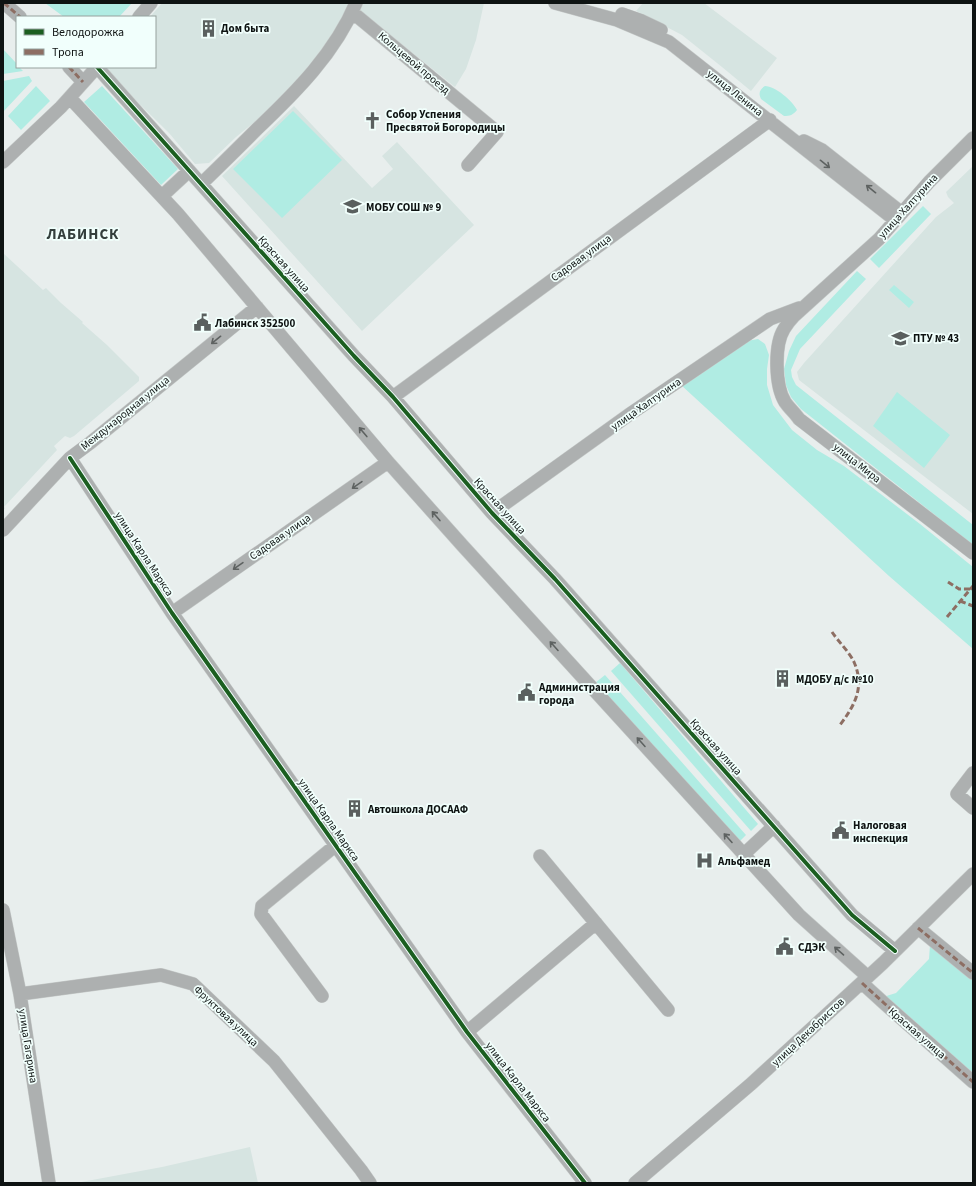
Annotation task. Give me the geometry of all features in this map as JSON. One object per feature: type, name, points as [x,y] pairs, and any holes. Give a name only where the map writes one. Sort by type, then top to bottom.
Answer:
[{"type":"street","points":[[4,3],[19,16]]},
{"type":"street","points":[[141,16],[151,3]]},
{"type":"street","name":"улица Ленина","points":[[555,3],[620,12],[669,42],[899,217]]},
{"type":"street","points":[[581,3],[620,12],[678,39],[704,58],[749,99],[807,143],[815,145],[822,150],[899,217]]},
{"type":"street","name":"Кольцевой проезд","points":[[201,184],[297,90],[313,72],[344,29],[354,7],[498,132],[468,165]]},
{"type":"street","points":[[71,68],[83,82]]},
{"type":"street","points":[[3,162],[70,98],[96,68]]},
{"type":"street","name":"Красная улица","points":[[98,68],[344,345],[393,396],[492,513],[555,578],[852,915],[895,951]]},
{"type":"street","name":"Красная улица","points":[[70,98],[162,196],[388,462],[462,545],[799,915],[865,980],[885,1004],[973,1082]]},
{"type":"street","name":"Садовая улица","points":[[393,396],[770,120]]},
{"type":"street","name":"улица Халтурина","points":[[777,352],[784,329],[794,316],[879,239],[934,177],[973,138]]},
{"type":"street","points":[[162,196],[189,171]]},
{"type":"street","name":"улица Халтурина","points":[[492,513],[630,414],[770,319],[806,305]]},
{"type":"street","name":"Международная улица","points":[[3,530],[70,458],[257,307]]},
{"type":"street","name":"улица Мира","points":[[777,352],[779,389],[785,402],[800,418],[973,553]]},
{"type":"street","name":"улица Карла Маркса","points":[[70,458],[172,613],[467,1032],[586,1183]]},
{"type":"street","name":"Садовая улица","points":[[172,613],[388,462]]},
{"type":"street","points":[[973,773],[957,794],[973,808]]},
{"type":"street","points":[[744,855],[774,826]]},
{"type":"street","name":"улица Карла Маркса","points":[[322,996],[261,914],[262,906],[336,845]]},
{"type":"street","points":[[540,856],[668,1010]]},
{"type":"street","name":"улица Декабристов","points":[[635,1183],[751,1084],[865,980],[973,874]]},
{"type":"street","name":"улица Гагарина","points":[[3,910],[20,994],[49,1183]]},
{"type":"street","points":[[467,1032],[596,923]]},
{"type":"street","points":[[918,928],[973,973]]},
{"type":"street","name":"Фруктовая улица","points":[[20,994],[161,975],[193,984],[274,1061],[370,1183]]},
{"type":"shaded area","points":[[162,3],[354,3],[296,88],[236,137],[209,163],[195,164],[169,133],[105,70],[106,68],[156,68],[156,16],[151,16]]},
{"type":"shaded area","points":[[363,3],[484,3],[476,40],[466,69],[455,87],[359,10]]},
{"type":"shaded area","points":[[643,3],[704,3],[777,58],[751,91],[682,35],[636,11]]},
{"type":"shaded area","name":"МОБУ СОШ № 9","points":[[294,106],[372,188],[393,169],[382,156],[397,142],[474,225],[362,331],[222,176]]},
{"type":"shaded area","name":"ПТУ № 43","points":[[973,166],[973,514],[799,380],[797,372],[936,217],[954,203],[948,197],[946,192]]},
{"type":"shaded area","points":[[3,253],[43,290],[46,288],[83,322],[82,323],[107,345],[139,377],[139,381],[74,436],[70,438],[65,436],[54,446],[57,450],[4,507],[5,508],[3,511]]},
{"type":"shaded area","points":[[250,1147],[258,1183],[76,1183],[162,1167]]},
{"type":"green space","points":[[45,3],[132,3],[120,16],[63,16]]},
{"type":"green space","points":[[3,49],[16,63],[16,68],[20,68],[23,71],[3,74]]},
{"type":"green space","points":[[29,76],[32,81],[3,112],[3,81]]},
{"type":"green space","points":[[36,86],[50,101],[21,130],[8,116]]},
{"type":"green space","points":[[102,86],[178,169],[161,185],[84,102]]},
{"type":"green space","points":[[765,86],[774,88],[792,102],[797,110],[791,115],[784,116],[761,99],[760,91]]},
{"type":"green space","points":[[293,111],[342,160],[282,218],[233,169]]},
{"type":"green space","points":[[923,206],[931,214],[879,268],[870,259]]},
{"type":"green space","points":[[857,271],[866,279],[800,349],[791,370],[792,377],[796,385],[973,525],[973,545],[801,409],[791,397],[786,385],[784,369],[789,351],[796,336]]},
{"type":"green space","points":[[894,285],[914,302],[909,308],[889,290]]},
{"type":"green space","points":[[758,339],[765,344],[769,355],[767,385],[773,405],[792,430],[817,450],[844,466],[973,567],[973,649],[889,576],[681,385],[747,341]]},
{"type":"green space","points":[[897,392],[950,435],[924,468],[873,426]]},
{"type":"green space","points":[[620,663],[758,824],[751,831],[611,671]]},
{"type":"green space","points":[[605,675],[746,835],[739,842],[595,683]]},
{"type":"green space","points":[[930,945],[973,978],[973,1078],[880,998],[896,993],[929,959]]},
{"type":"marked path","points":[[4,3],[19,16]]},
{"type":"marked path","points":[[70,68],[83,82]]},
{"type":"marked path","points":[[948,582],[959,589],[971,589]]},
{"type":"marked path","points":[[947,617],[973,586]]},
{"type":"marked path","points":[[960,601],[973,606]]},
{"type":"marked path","points":[[832,632],[852,658],[859,680],[857,695],[854,703],[840,725]]},
{"type":"marked path","points":[[918,928],[973,973]]},
{"type":"marked path","points":[[862,983],[973,1082]]},
{"type":"cycle path","points":[[98,68],[354,356],[393,397],[492,513],[555,579],[852,915],[895,951]]},
{"type":"cycle path","points":[[70,458],[172,613],[467,1032],[585,1183]]},
{"type":"place","name":"Дом быта","points":[[208,28]]},
{"type":"place","name":"Собор Успения Пресвятой Богородицы","points":[[373,120]]},
{"type":"place","name":"МОБУ СОШ № 9","points":[[353,207]]},
{"type":"place","name":"Лабинск 352500","points":[[202,323]]},
{"type":"place","name":"ПТУ № 43","points":[[900,338]]},
{"type":"place","name":"МДОБУ д/с №10","points":[[783,679]]},
{"type":"place","name":"Администрация города","points":[[526,693]]},
{"type":"place","name":"Автошкола ДОСААФ","points":[[355,809]]},
{"type":"place","name":"Налоговая инспекция","points":[[840,831]]},
{"type":"place","name":"Альфамед","points":[[705,861]]},
{"type":"place","name":"СДЭК","points":[[785,947]]},
{"type":"district","name":"ЛАБИНСК","points":[[83,234]]}]
